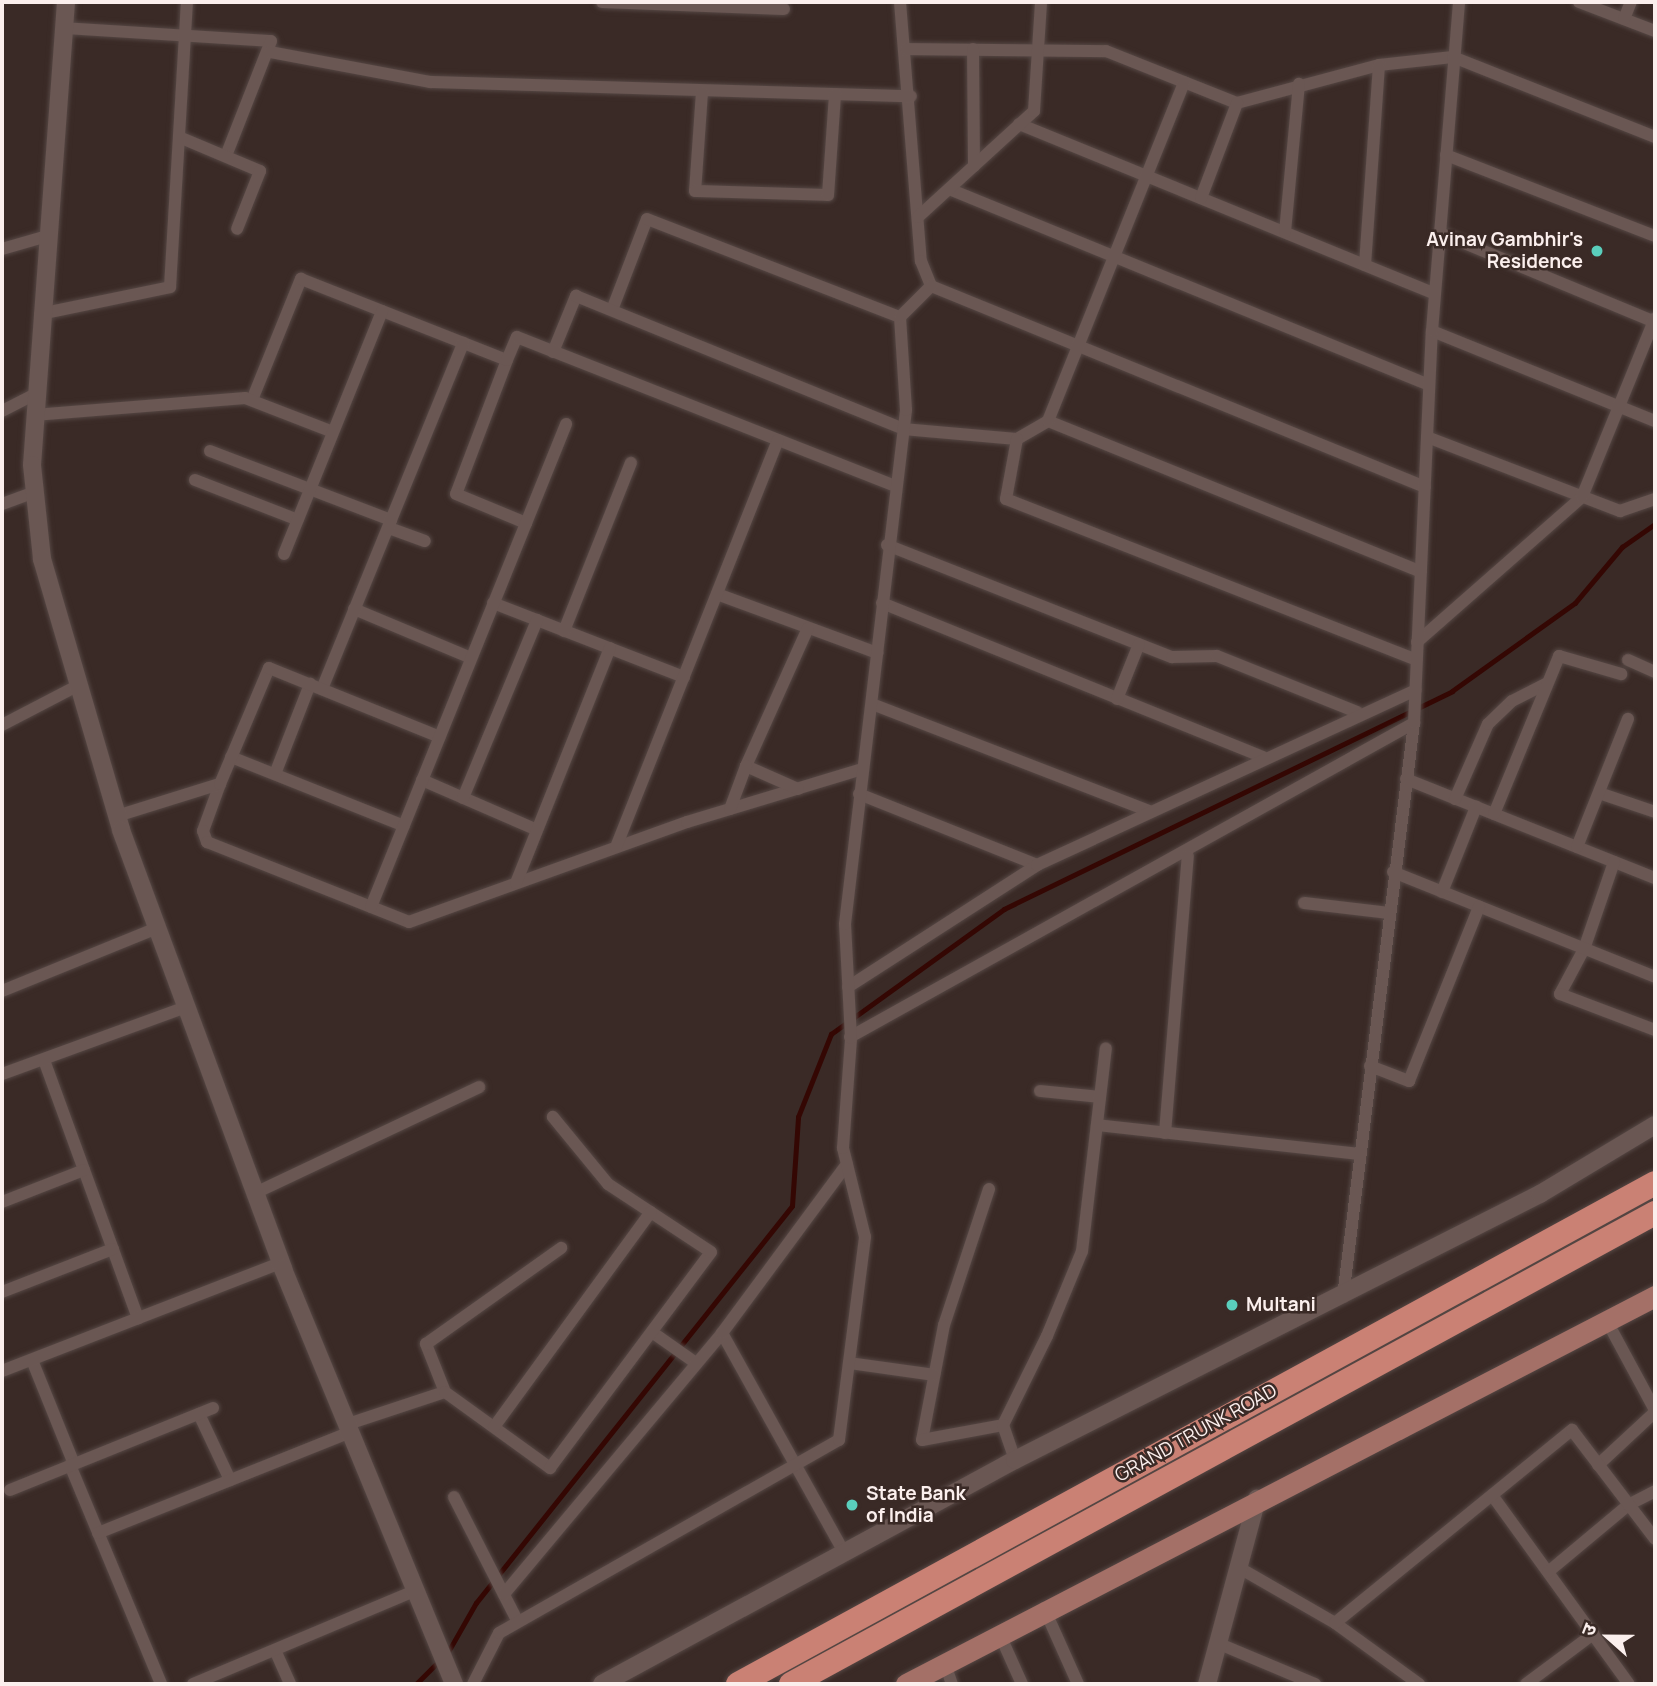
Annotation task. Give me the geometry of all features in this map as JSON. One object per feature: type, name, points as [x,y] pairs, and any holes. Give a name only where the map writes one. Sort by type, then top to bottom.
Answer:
[{"type":"highway","name":"GRAND TRUNK ROAD","points":[[738,1684],[1655,1183]]},
{"type":"highway","name":"GRAND TRUNK ROAD","points":[[790,1684],[1655,1213]]},
{"type":"main road","points":[[906,1684],[949,1674],[1000,1635],[1044,1608],[1609,1325],[1655,1296]]},
{"type":"street","points":[[66,2],[34,415],[34,492],[41,559],[117,816],[186,1007],[281,1263],[412,1592],[453,1681]]},
{"type":"street","points":[[40,314],[170,287],[187,2]]},
{"type":"street","points":[[602,2],[784,9]]},
{"type":"street","points":[[900,2],[911,96],[921,261],[931,286],[1424,487]]},
{"type":"street","points":[[918,217],[1034,111],[1041,2]]},
{"type":"street","points":[[1343,1297],[1393,872],[1414,720],[1432,331],[1459,2]]},
{"type":"street","points":[[1579,2],[1655,31]]},
{"type":"street","points":[[1624,19],[1631,2]]},
{"type":"street","points":[[64,28],[271,41],[270,52],[226,156]]},
{"type":"street","points":[[905,49],[1039,48],[1106,51],[1237,103],[1298,84],[1379,65],[1453,57],[1655,138]]},
{"type":"street","points":[[973,49],[974,166]]},
{"type":"street","points":[[270,52],[430,82],[911,96]]},
{"type":"street","points":[[1365,265],[1379,65]]},
{"type":"street","points":[[553,352],[576,296],[903,429],[1017,439],[1048,421],[1184,82]]},
{"type":"street","points":[[1285,232],[1298,84]]},
{"type":"street","points":[[702,92],[695,191],[815,195],[828,195],[835,94]]},
{"type":"street","points":[[1201,198],[1237,103]]},
{"type":"street","points":[[1020,124],[1435,293]]},
{"type":"street","points":[[179,137],[260,170],[237,229]]},
{"type":"street","points":[[1446,155],[1655,236]]},
{"type":"street","points":[[949,189],[1112,260],[1429,385]]},
{"type":"street","points":[[612,310],[647,219],[900,317]]},
{"type":"street","points":[[1418,642],[1582,497],[1655,320],[1440,233]]},
{"type":"street","points":[[2,249],[47,236]]},
{"type":"street","points":[[252,400],[301,279],[507,360]]},
{"type":"street","points":[[473,1684],[499,1633],[839,1440],[865,1237],[847,1164],[850,1033],[845,924],[872,704],[887,545],[903,429],[900,317],[931,286]]},
{"type":"street","points":[[284,554],[382,311]]},
{"type":"street","points":[[1432,331],[1655,421]]},
{"type":"street","points":[[526,523],[456,494],[517,337],[895,486]]},
{"type":"street","points":[[275,774],[354,609],[463,343]]},
{"type":"street","points":[[2,411],[36,394]]},
{"type":"street","points":[[34,415],[192,397],[252,400],[333,432]]},
{"type":"street","points":[[1048,421],[1421,572]]},
{"type":"street","points":[[371,907],[566,424]]},
{"type":"street","points":[[1427,438],[1620,511],[1655,499]]},
{"type":"street","points":[[1017,439],[1006,499],[1417,660]]},
{"type":"street","points":[[616,848],[778,440]]},
{"type":"street","points":[[210,451],[311,488],[425,541]]},
{"type":"street","points":[[564,631],[631,463]]},
{"type":"street","points":[[195,480],[298,520]]},
{"type":"street","points":[[2,504],[34,492]]},
{"type":"street","points":[[887,545],[1172,657],[1217,656],[1357,712]]},
{"type":"street","points":[[717,594],[877,653]]},
{"type":"street","points":[[493,603],[684,677]]},
{"type":"street","points":[[882,603],[1263,757]]},
{"type":"street","points":[[354,609],[471,658]]},
{"type":"street","points":[[463,798],[537,620]]},
{"type":"street","points":[[730,809],[746,766],[808,628]]},
{"type":"street","points":[[1117,699],[1139,644]]},
{"type":"street","points":[[516,883],[610,648]]},
{"type":"street","points":[[1494,814],[1559,656],[1621,674]]},
{"type":"street","points":[[1628,660],[1655,672]]},
{"type":"street","points":[[440,737],[268,668],[203,831],[207,842],[408,922],[730,809],[863,769]]},
{"type":"street","points":[[1455,799],[1488,724],[1513,701],[1547,683]]},
{"type":"street","points":[[2,725],[78,687]]},
{"type":"street","points":[[848,987],[1037,865],[1357,712],[1415,694]]},
{"type":"street","points":[[872,704],[1150,811]]},
{"type":"street","points":[[1577,847],[1628,719]]},
{"type":"street","points":[[850,1033],[1414,720]]},
{"type":"street","points":[[232,757],[404,826]]},
{"type":"street","points":[[746,766],[798,789]]},
{"type":"street","points":[[1406,779],[1655,878]]},
{"type":"street","points":[[422,780],[537,830]]},
{"type":"street","points":[[117,816],[220,784]]},
{"type":"street","points":[[1599,793],[1655,812]]},
{"type":"street","points":[[859,794],[1037,865]]},
{"type":"street","points":[[1442,892],[1476,807]]},
{"type":"street","points":[[1165,1133],[1188,856]]},
{"type":"street","points":[[1614,862],[1584,948],[1560,994],[1655,1030]]},
{"type":"street","points":[[1393,872],[1655,977]]},
{"type":"street","points":[[1304,903],[1389,913]]},
{"type":"street","points":[[1370,1066],[1409,1081],[1479,907]]},
{"type":"street","points":[[2,991],[157,928]]},
{"type":"street","points":[[2,1074],[186,1007]]},
{"type":"street","points":[[1016,1460],[1003,1424],[1082,1251],[1106,1048]]},
{"type":"street","points":[[44,1060],[138,1318]]},
{"type":"street","points":[[255,1193],[479,1087]]},
{"type":"street","points":[[1040,1091],[1100,1097]]},
{"type":"street","points":[[553,1117],[608,1184],[711,1252],[550,1468],[445,1392],[426,1345],[561,1248]]},
{"type":"street","points":[[1097,1125],[1360,1154]]},
{"type":"street","points":[[602,1684],[1016,1460],[1343,1297],[1540,1195],[1655,1125]]},
{"type":"street","points":[[502,1590],[692,1360],[722,1333],[847,1164]]},
{"type":"street","points":[[2,1202],[84,1170]]},
{"type":"street","points":[[989,1189],[944,1325],[922,1440],[1003,1424]]},
{"type":"street","points":[[494,1427],[651,1212]]},
{"type":"street","points":[[2,1292],[113,1250]]},
{"type":"street","points":[[2,1371],[281,1263]]},
{"type":"street","points":[[1598,1465],[1655,1411],[1609,1325]]},
{"type":"street","points":[[652,1332],[692,1360]]},
{"type":"street","points":[[722,1333],[844,1552]]},
{"type":"street","points":[[32,1360],[98,1533],[161,1684]]},
{"type":"street","points":[[849,1363],[934,1375]]},
{"type":"street","points":[[98,1533],[347,1429],[445,1392]]},
{"type":"street","points":[[10,1490],[213,1408]]},
{"type":"street","points":[[199,1414],[230,1480]]},
{"type":"street","points":[[1335,1623],[1572,1430],[1655,1539]]},
{"type":"street","points":[[1548,1572],[1628,1505],[1655,1491]]},
{"type":"street","points":[[1492,1495],[1629,1684]]},
{"type":"street","points":[[454,1497],[518,1622]]},
{"type":"street","points":[[1207,1684],[1222,1645],[1243,1570],[1257,1499]]},
{"type":"street","points":[[1243,1570],[1335,1623],[1419,1684]]},
{"type":"street","points":[[193,1684],[412,1592]]},
{"type":"street","points":[[1044,1608],[1079,1684]]},
{"type":"street","points":[[1526,1684],[1592,1634]]},
{"type":"street","points":[[1000,1635],[1022,1684]]},
{"type":"street","points":[[1222,1645],[1314,1684]]},
{"type":"street","points":[[275,1650],[290,1684]]},
{"type":"waterway","points":[[448,1652],[476,1603],[792,1206],[798,1117],[831,1034],[1004,909],[1452,691],[1575,603],[1622,547],[1655,524]]},
{"type":"waterway","points":[[416,1684],[439,1661]]},
{"type":"place","name":"Avinav Gambhir's Residence","points":[[1597,251]]},
{"type":"place","name":"Multani","points":[[1232,1305]]},
{"type":"place","name":"State Bank of India","points":[[852,1505]]}]
